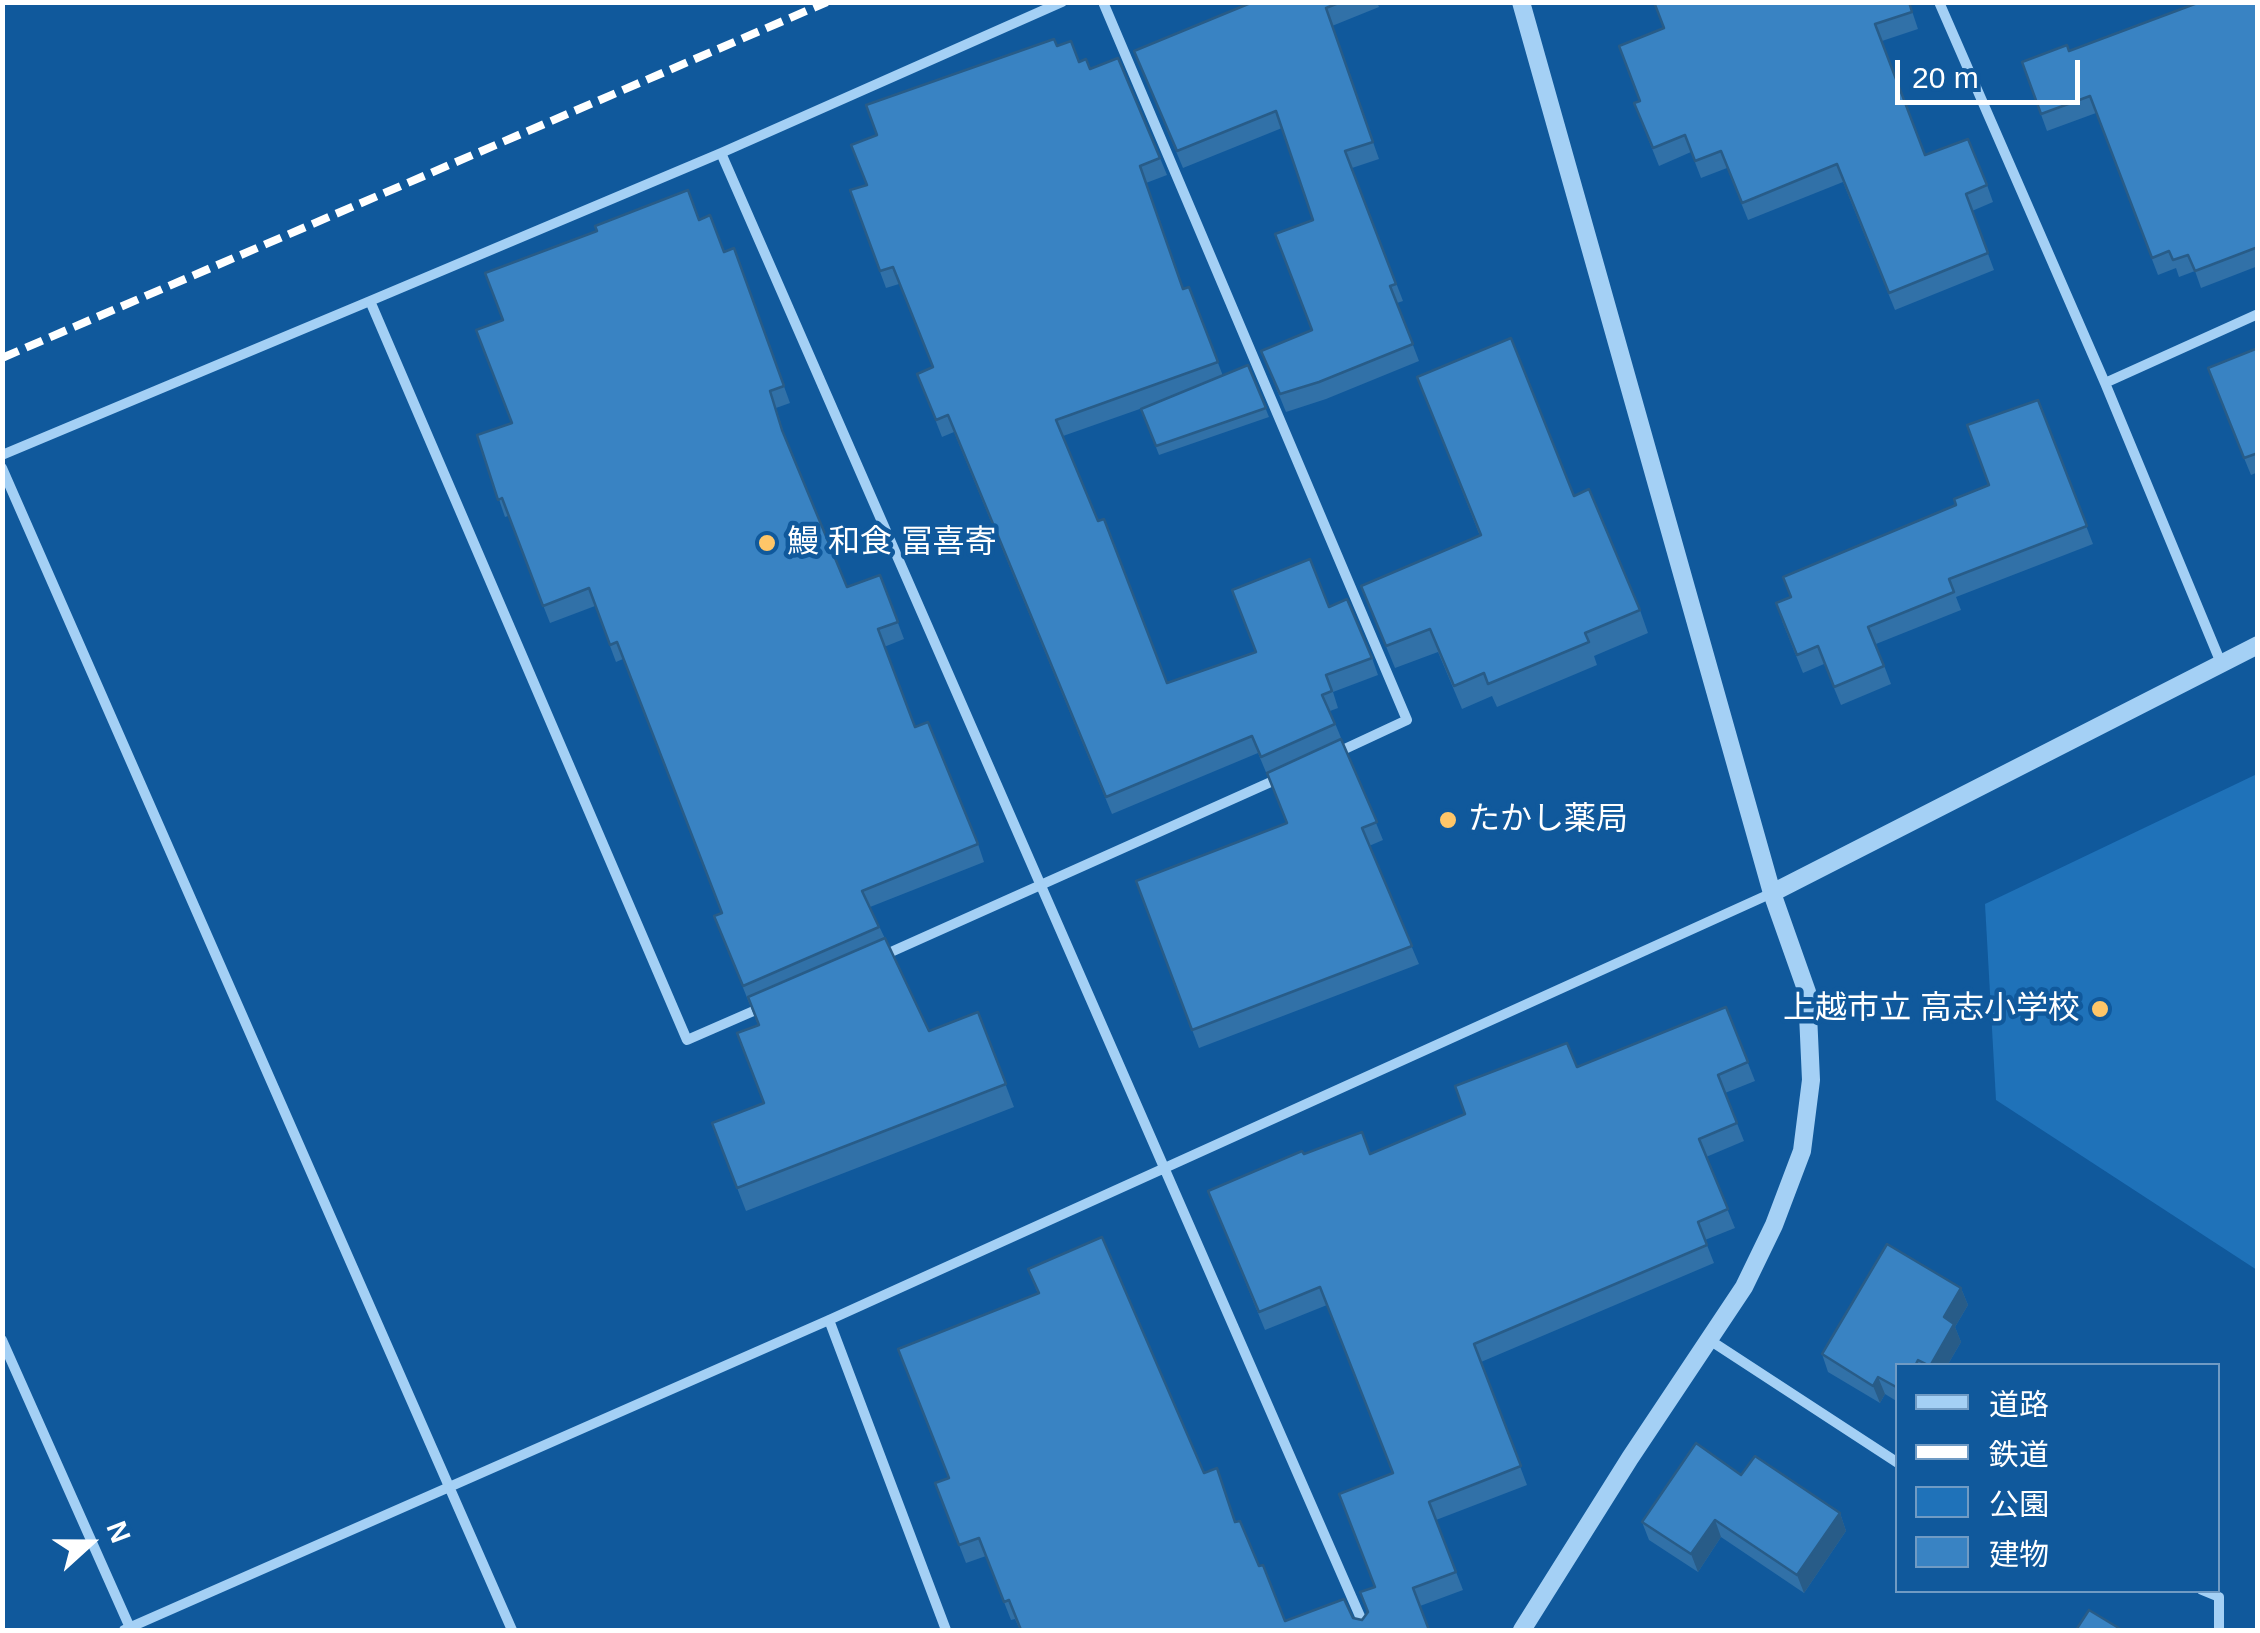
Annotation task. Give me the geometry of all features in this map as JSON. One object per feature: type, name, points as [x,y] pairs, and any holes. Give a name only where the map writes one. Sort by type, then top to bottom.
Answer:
[{"type":"street","points":[[2,456],[721,153],[1062,2]]},
{"type":"street","points":[[1103,2],[1407,720],[1320,760]]},
{"type":"street","points":[[1521,2],[1772,892],[1806,992],[1811,1080],[1802,1151],[1774,1225],[1744,1287],[1528,1629]]},
{"type":"street","points":[[1939,2],[2105,382],[2221,663]]},
{"type":"street","points":[[721,153],[1366,1630]]},
{"type":"street","points":[[370,300],[686,1040],[775,1002]]},
{"type":"street","points":[[2105,382],[2258,314]]},
{"type":"street","points":[[2,468],[512,1630]]},
{"type":"street","points":[[2,1340],[128,1630],[829,1320],[1772,892],[2258,645]]},
{"type":"street","points":[[864,964],[1302,768]]},
{"type":"street","points":[[829,1320],[946,1630]]},
{"type":"street","points":[[1708,1339],[1895,1462]]},
{"type":"street","points":[[2210,1593],[2220,1597],[2219,1630]]},
{"type":"green space","name":"上越市立 高志小学校","points":[[2257,774],[2257,1270],[1996,1100],[1985,904]]},
{"type":"building","points":[[1253,2],[1341,2],[1326,8],[1373,142],[1345,151],[1396,284],[1390,286],[1413,344],[1280,394],[1261,351],[1312,330],[1275,234],[1313,220],[1276,111],[1177,151],[1134,51]]},
{"type":"building","points":[[1654,2],[1909,2],[1912,12],[1875,24],[1925,155],[1968,139],[1987,185],[1966,194],[1988,253],[1889,293],[1837,164],[1742,203],[1721,151],[1695,161],[1685,135],[1653,148],[1634,103],[1640,101],[1619,46],[1664,28]]},
{"type":"building","points":[[2200,2],[2258,2],[2258,247],[2195,271],[2188,255],[2173,260],[2169,251],[2152,258],[2090,96],[2041,114],[2022,62],[2067,45],[2069,51]]},
{"type":"building","points":[[1054,39],[1057,46],[1071,41],[1079,62],[1086,59],[1090,69],[1118,58],[1160,158],[1140,166],[1183,289],[1189,287],[1218,362],[1056,420],[1098,521],[1104,519],[1167,683],[1256,652],[1232,590],[1310,559],[1329,607],[1347,599],[1372,658],[1326,675],[1332,691],[1322,695],[1335,724],[1261,757],[1252,736],[1106,797],[948,415],[936,420],[917,374],[933,367],[893,267],[880,271],[850,190],[867,185],[851,145],[877,135],[866,105]]},
{"type":"building","points":[[688,190],[699,220],[710,215],[724,252],[734,248],[784,386],[770,391],[782,430],[847,587],[880,575],[898,622],[878,629],[915,727],[928,722],[978,844],[862,891],[879,927],[743,986],[714,916],[722,913],[617,642],[610,645],[589,588],[543,606],[502,498],[498,500],[477,435],[512,423],[476,330],[503,320],[485,273],[597,231],[595,226]]},
{"type":"building","points":[[1511,338],[1574,496],[1589,489],[1640,610],[1585,633],[1589,642],[1488,684],[1484,673],[1454,686],[1430,629],[1386,646],[1361,586],[1481,535],[1417,377]]},
{"type":"building","points":[[2258,348],[2258,453],[2244,458],[2208,368]]},
{"type":"building","points":[[1248,365],[1266,408],[1156,446],[1141,409]]},
{"type":"building","points":[[2038,400],[2087,526],[1949,579],[1954,592],[1868,627],[1884,666],[1834,687],[1818,646],[1797,655],[1776,603],[1791,597],[1783,577],[1956,505],[1954,499],[1989,485],[1967,425]]},
{"type":"building","points":[[1341,739],[1377,822],[1362,828],[1412,946],[1192,1030],[1136,881],[1287,823],[1267,773]]},
{"type":"building","points":[[885,938],[929,1031],[978,1012],[1006,1084],[737,1188],[712,1123],[764,1103],[737,1033],[759,1025],[748,997]]},
{"type":"building","points":[[1726,1007],[1748,1062],[1718,1075],[1737,1123],[1699,1139],[1728,1209],[1698,1222],[1707,1245],[1474,1344],[1521,1466],[1429,1502],[1456,1572],[1413,1588],[1429,1630],[1021,1630],[1009,1600],[1004,1602],[979,1538],[959,1545],[935,1483],[949,1478],[898,1349],[1039,1293],[1028,1269],[1102,1237],[1204,1473],[1217,1468],[1235,1522],[1240,1521],[1259,1566],[1263,1565],[1285,1621],[1344,1599],[1353,1618],[1362,1620],[1368,1612],[1360,1592],[1375,1587],[1339,1494],[1393,1473],[1320,1287],[1259,1312],[1208,1191],[1302,1151],[1304,1154],[1362,1132],[1370,1154],[1465,1114],[1455,1086],[1567,1043],[1577,1067]]},
{"type":"building","points":[[1887,1244],[1961,1288],[1944,1317],[1954,1324],[1932,1363],[1895,1363],[1895,1386],[1878,1377],[1873,1386],[1822,1354]]},
{"type":"building","points":[[1696,1443],[1741,1475],[1755,1456],[1840,1513],[1797,1575],[1715,1520],[1691,1554],[1642,1522]]},
{"type":"building","points":[[2089,1610],[2122,1630],[2076,1630]]},
{"type":"railway","points":[[2,358],[827,2]]},
{"type":"place","name":"鰻 和食 冨喜寄","points":[[767,543]]},
{"type":"place","name":"たかし薬局","points":[[1448,820]]},
{"type":"place","name":"上越市立 高志小学校","points":[[2100,1009]]}]
